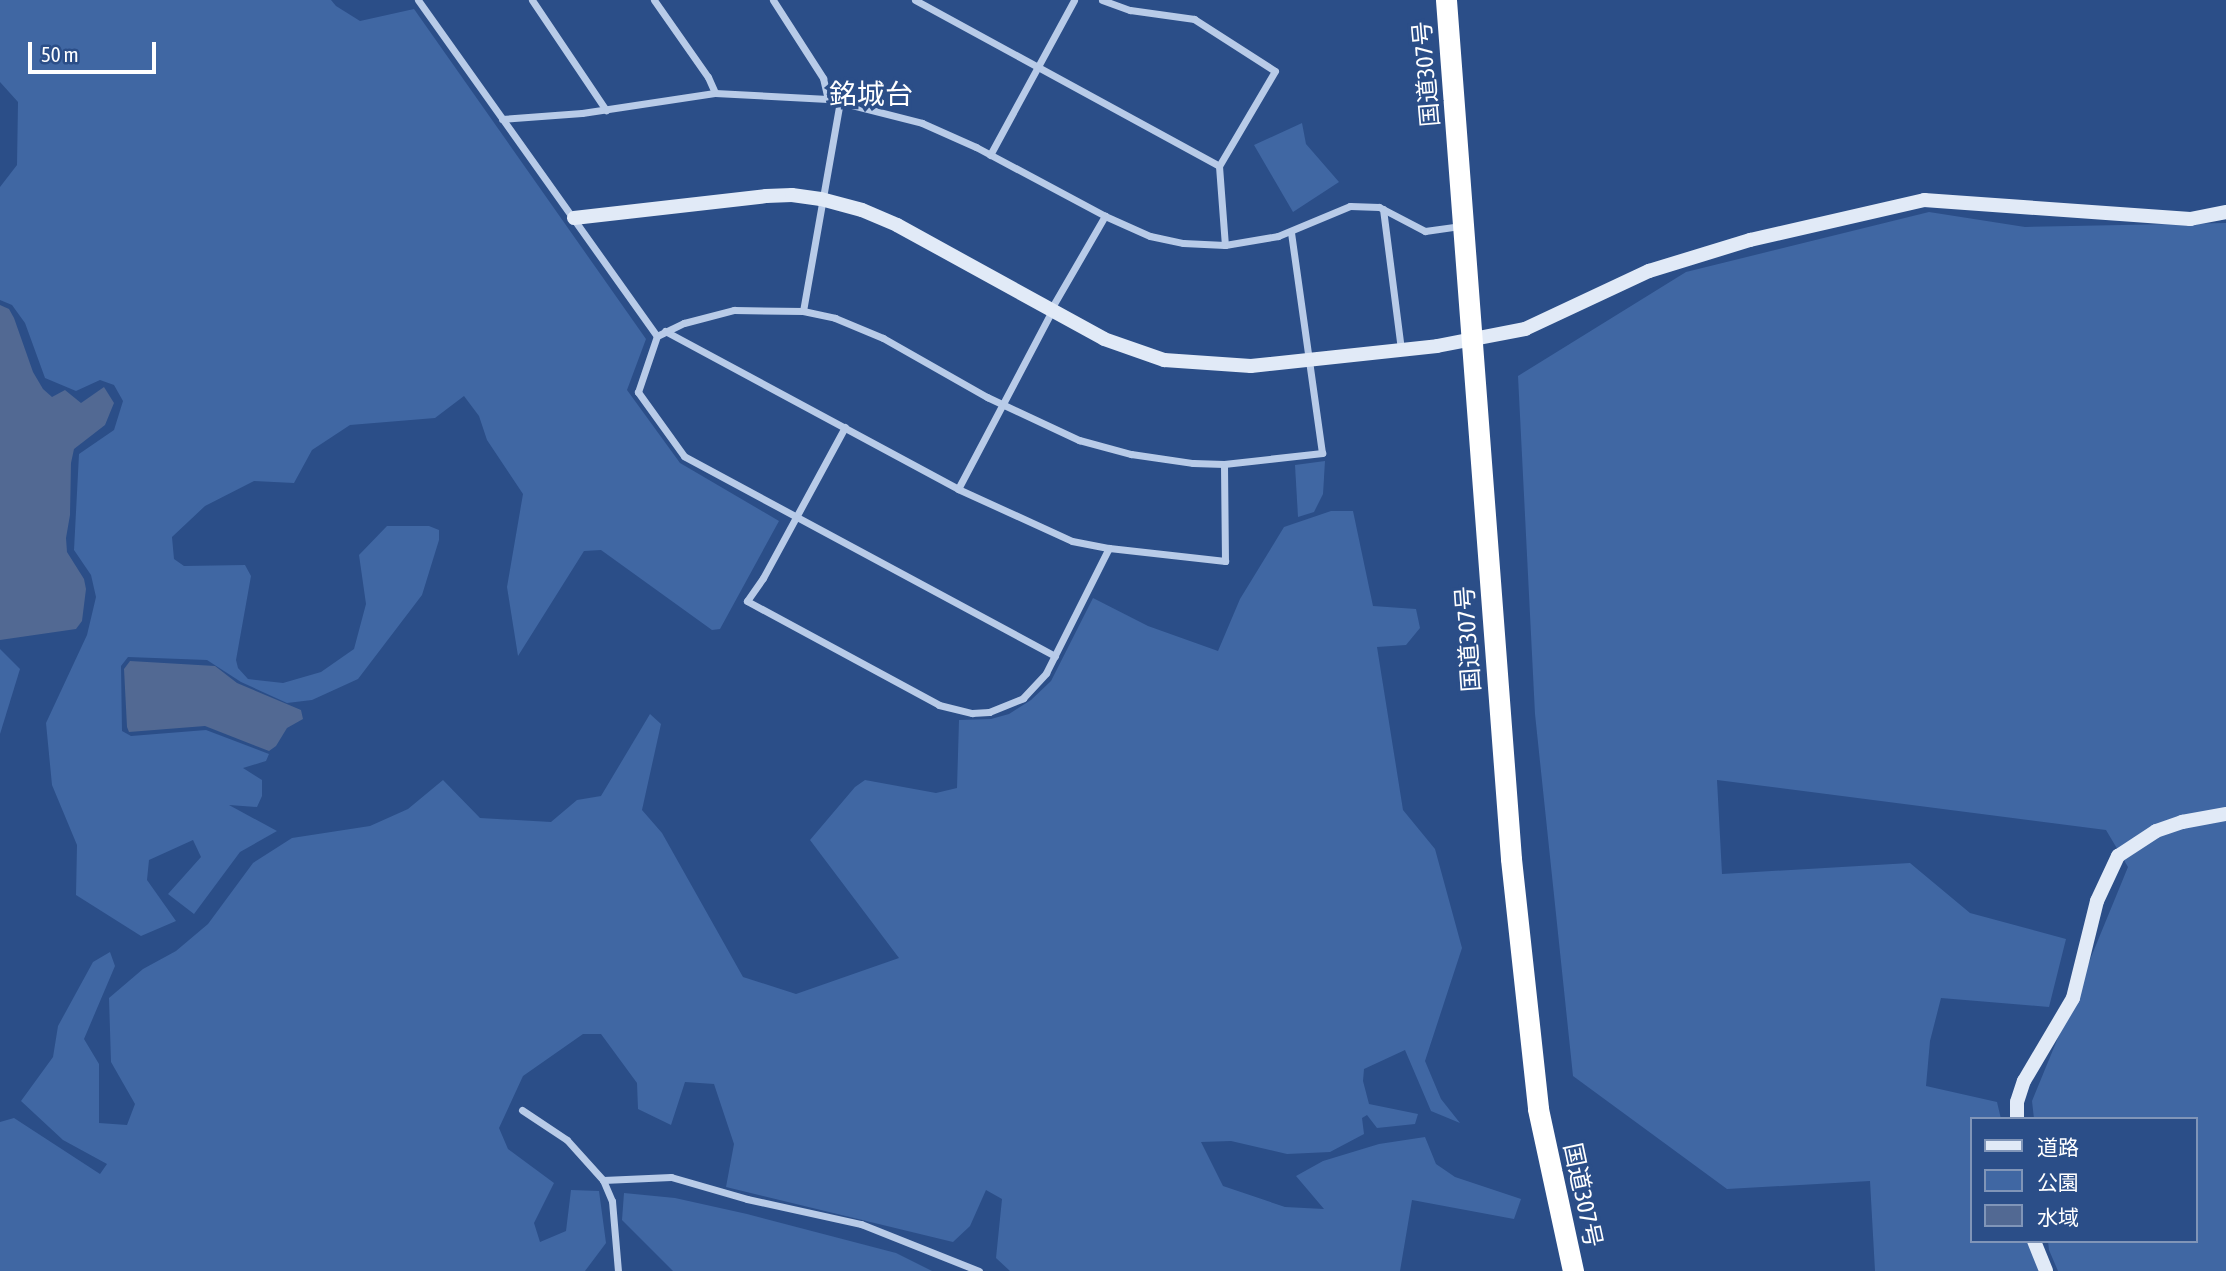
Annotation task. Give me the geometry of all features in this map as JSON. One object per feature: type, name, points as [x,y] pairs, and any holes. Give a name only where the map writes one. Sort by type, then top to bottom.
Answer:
[{"type":"highway","name":"国道307号","points":[[1446,0],[1474,340],[1512,872],[1538,1109],[1573,1271]]},
{"type":"street","points":[[418,0],[657,336]]},
{"type":"street","points":[[532,0],[606,110]]},
{"type":"street","points":[[654,0],[708,77],[715,93]]},
{"type":"street","points":[[773,0],[823,78],[828,99]]},
{"type":"street","points":[[915,0],[1219,166]]},
{"type":"street","points":[[990,155],[1074,0]]},
{"type":"street","points":[[1102,0],[1130,10],[1194,19],[1275,71],[1219,166],[1225,245]]},
{"type":"street","points":[[502,119],[606,110],[715,93],[828,99],[922,123],[1150,236],[1202,246],[1225,245],[1291,233],[1350,206],[1383,209],[1425,231],[1464,226]]},
{"type":"street","points":[[803,311],[840,102]]},
{"type":"street","points":[[573,218],[766,196],[792,195],[821,199],[862,210],[897,225],[1104,339],[1164,360],[1221,366],[1310,362],[1474,340],[1525,329],[1649,271],[1750,240],[1924,200],[2190,219],[2226,212]]},
{"type":"street","points":[[1383,209],[1401,350]]},
{"type":"street","points":[[958,489],[1105,216]]},
{"type":"street","points":[[1055,656],[684,456],[638,392],[657,336],[704,317],[734,310],[803,311],[835,318],[883,338],[1002,404],[1079,440],[1131,454],[1178,462],[1224,464],[1322,453],[1291,233]]},
{"type":"street","points":[[665,331],[958,489],[1072,541],[1109,548],[1225,561],[1224,464]]},
{"type":"street","points":[[845,427],[798,516],[747,601],[939,705],[972,713],[997,710],[1023,698],[1046,673],[1109,548]]},
{"type":"street","points":[[2017,1117],[2017,1102],[2024,1081],[2073,998],[2096,901],[2118,856],[2156,831],[2182,822],[2226,814]]},
{"type":"street","points":[[522,1110],[567,1140],[603,1180],[612,1201],[618,1271]]},
{"type":"street","points":[[603,1180],[671,1178],[747,1199],[861,1224],[979,1271]]},
{"type":"street","points":[[2035,1243],[2046,1271]]},
{"type":"green space","points":[[0,0],[331,0],[360,21],[414,9],[646,339],[627,390],[680,463],[779,521],[720,629],[712,630],[601,550],[584,551],[518,656],[507,587],[523,494],[487,440],[479,416],[464,396],[435,418],[350,425],[312,450],[294,483],[254,481],[205,506],[172,537],[174,559],[184,566],[245,565],[251,576],[236,660],[238,668],[248,679],[283,683],[321,672],[354,649],[366,604],[359,555],[387,526],[429,526],[439,530],[439,540],[422,595],[358,679],[312,700],[287,703],[241,682],[207,660],[128,657],[121,666],[122,731],[131,736],[206,730],[269,754],[266,761],[243,768],[262,780],[262,796],[257,807],[229,805],[277,831],[240,852],[194,914],[168,894],[201,857],[193,840],[149,860],[147,880],[176,921],[141,936],[76,895],[77,845],[52,785],[46,723],[87,635],[96,597],[91,575],[74,550],[79,454],[114,430],[123,401],[114,385],[100,380],[76,391],[45,378],[25,323],[12,305],[0,300],[0,187],[17,165],[18,102],[0,82]]},
{"type":"green space","points":[[1302,123],[1306,144],[1339,182],[1293,212],[1254,145]]},
{"type":"green space","points":[[1929,212],[2025,227],[2226,223],[2226,1271],[2058,1271],[2049,1250],[2048,1243],[2198,1243],[2198,1117],[2034,1117],[2032,1101],[2128,867],[2106,830],[1717,780],[1722,874],[1910,863],[1970,913],[2066,939],[2049,1007],[1941,998],[1930,1041],[1926,1086],[1997,1102],[2001,1117],[1970,1117],[1970,1243],[2032,1243],[2039,1271],[1875,1271],[1870,1181],[1727,1189],[1573,1076],[1535,714],[1518,376],[1686,272]]},
{"type":"green space","points":[[1325,461],[1323,494],[1314,512],[1298,517],[1295,465]]},
{"type":"green space","points":[[1331,511],[1353,511],[1373,606],[1416,609],[1420,628],[1406,645],[1377,647],[1403,810],[1435,849],[1462,948],[1425,1061],[1441,1099],[1460,1123],[1431,1111],[1405,1050],[1364,1069],[1363,1081],[1369,1104],[1418,1114],[1415,1124],[1377,1128],[1367,1115],[1362,1118],[1364,1134],[1330,1152],[1287,1154],[1231,1141],[1201,1142],[1223,1186],[1285,1207],[1324,1209],[1296,1176],[1323,1161],[1379,1144],[1425,1137],[1436,1164],[1455,1177],[1521,1199],[1514,1219],[1412,1200],[1400,1271],[1010,1271],[996,1258],[1002,1199],[986,1190],[970,1226],[953,1242],[726,1187],[734,1144],[714,1084],[685,1082],[671,1125],[638,1109],[637,1083],[601,1034],[583,1034],[523,1076],[499,1128],[508,1149],[554,1183],[534,1223],[540,1242],[566,1231],[571,1190],[599,1191],[606,1243],[585,1271],[0,1271],[0,1122],[14,1118],[100,1174],[107,1164],[63,1140],[21,1101],[53,1057],[58,1026],[93,962],[110,952],[115,966],[84,1039],[99,1064],[99,1123],[127,1125],[135,1104],[111,1062],[109,998],[143,969],[176,951],[208,924],[253,863],[292,838],[370,826],[408,809],[443,780],[480,818],[551,822],[577,800],[601,796],[650,714],[661,724],[642,810],[662,833],[743,977],[796,994],[899,958],[810,840],[855,787],[865,780],[936,793],[957,788],[959,720],[991,719],[1009,714],[1031,700],[1051,681],[1093,598],[1148,626],[1218,651],[1240,599],[1284,527]]},
{"type":"green space","points":[[0,649],[20,669],[0,734]]},
{"type":"green space","points":[[624,1193],[675,1198],[747,1214],[896,1253],[932,1271],[673,1271],[622,1220]]},
{"type":"water","points":[[0,305],[9,309],[33,372],[43,389],[52,397],[65,390],[81,403],[104,387],[114,403],[105,425],[74,449],[71,463],[70,515],[66,538],[67,552],[84,579],[86,589],[82,621],[76,629],[0,640]]},
{"type":"water","points":[[130,661],[215,666],[237,683],[301,710],[303,719],[287,728],[276,746],[269,751],[205,726],[129,732],[124,669]]},
{"type":"district","name":"銘城台","points":[[871,94]]}]
